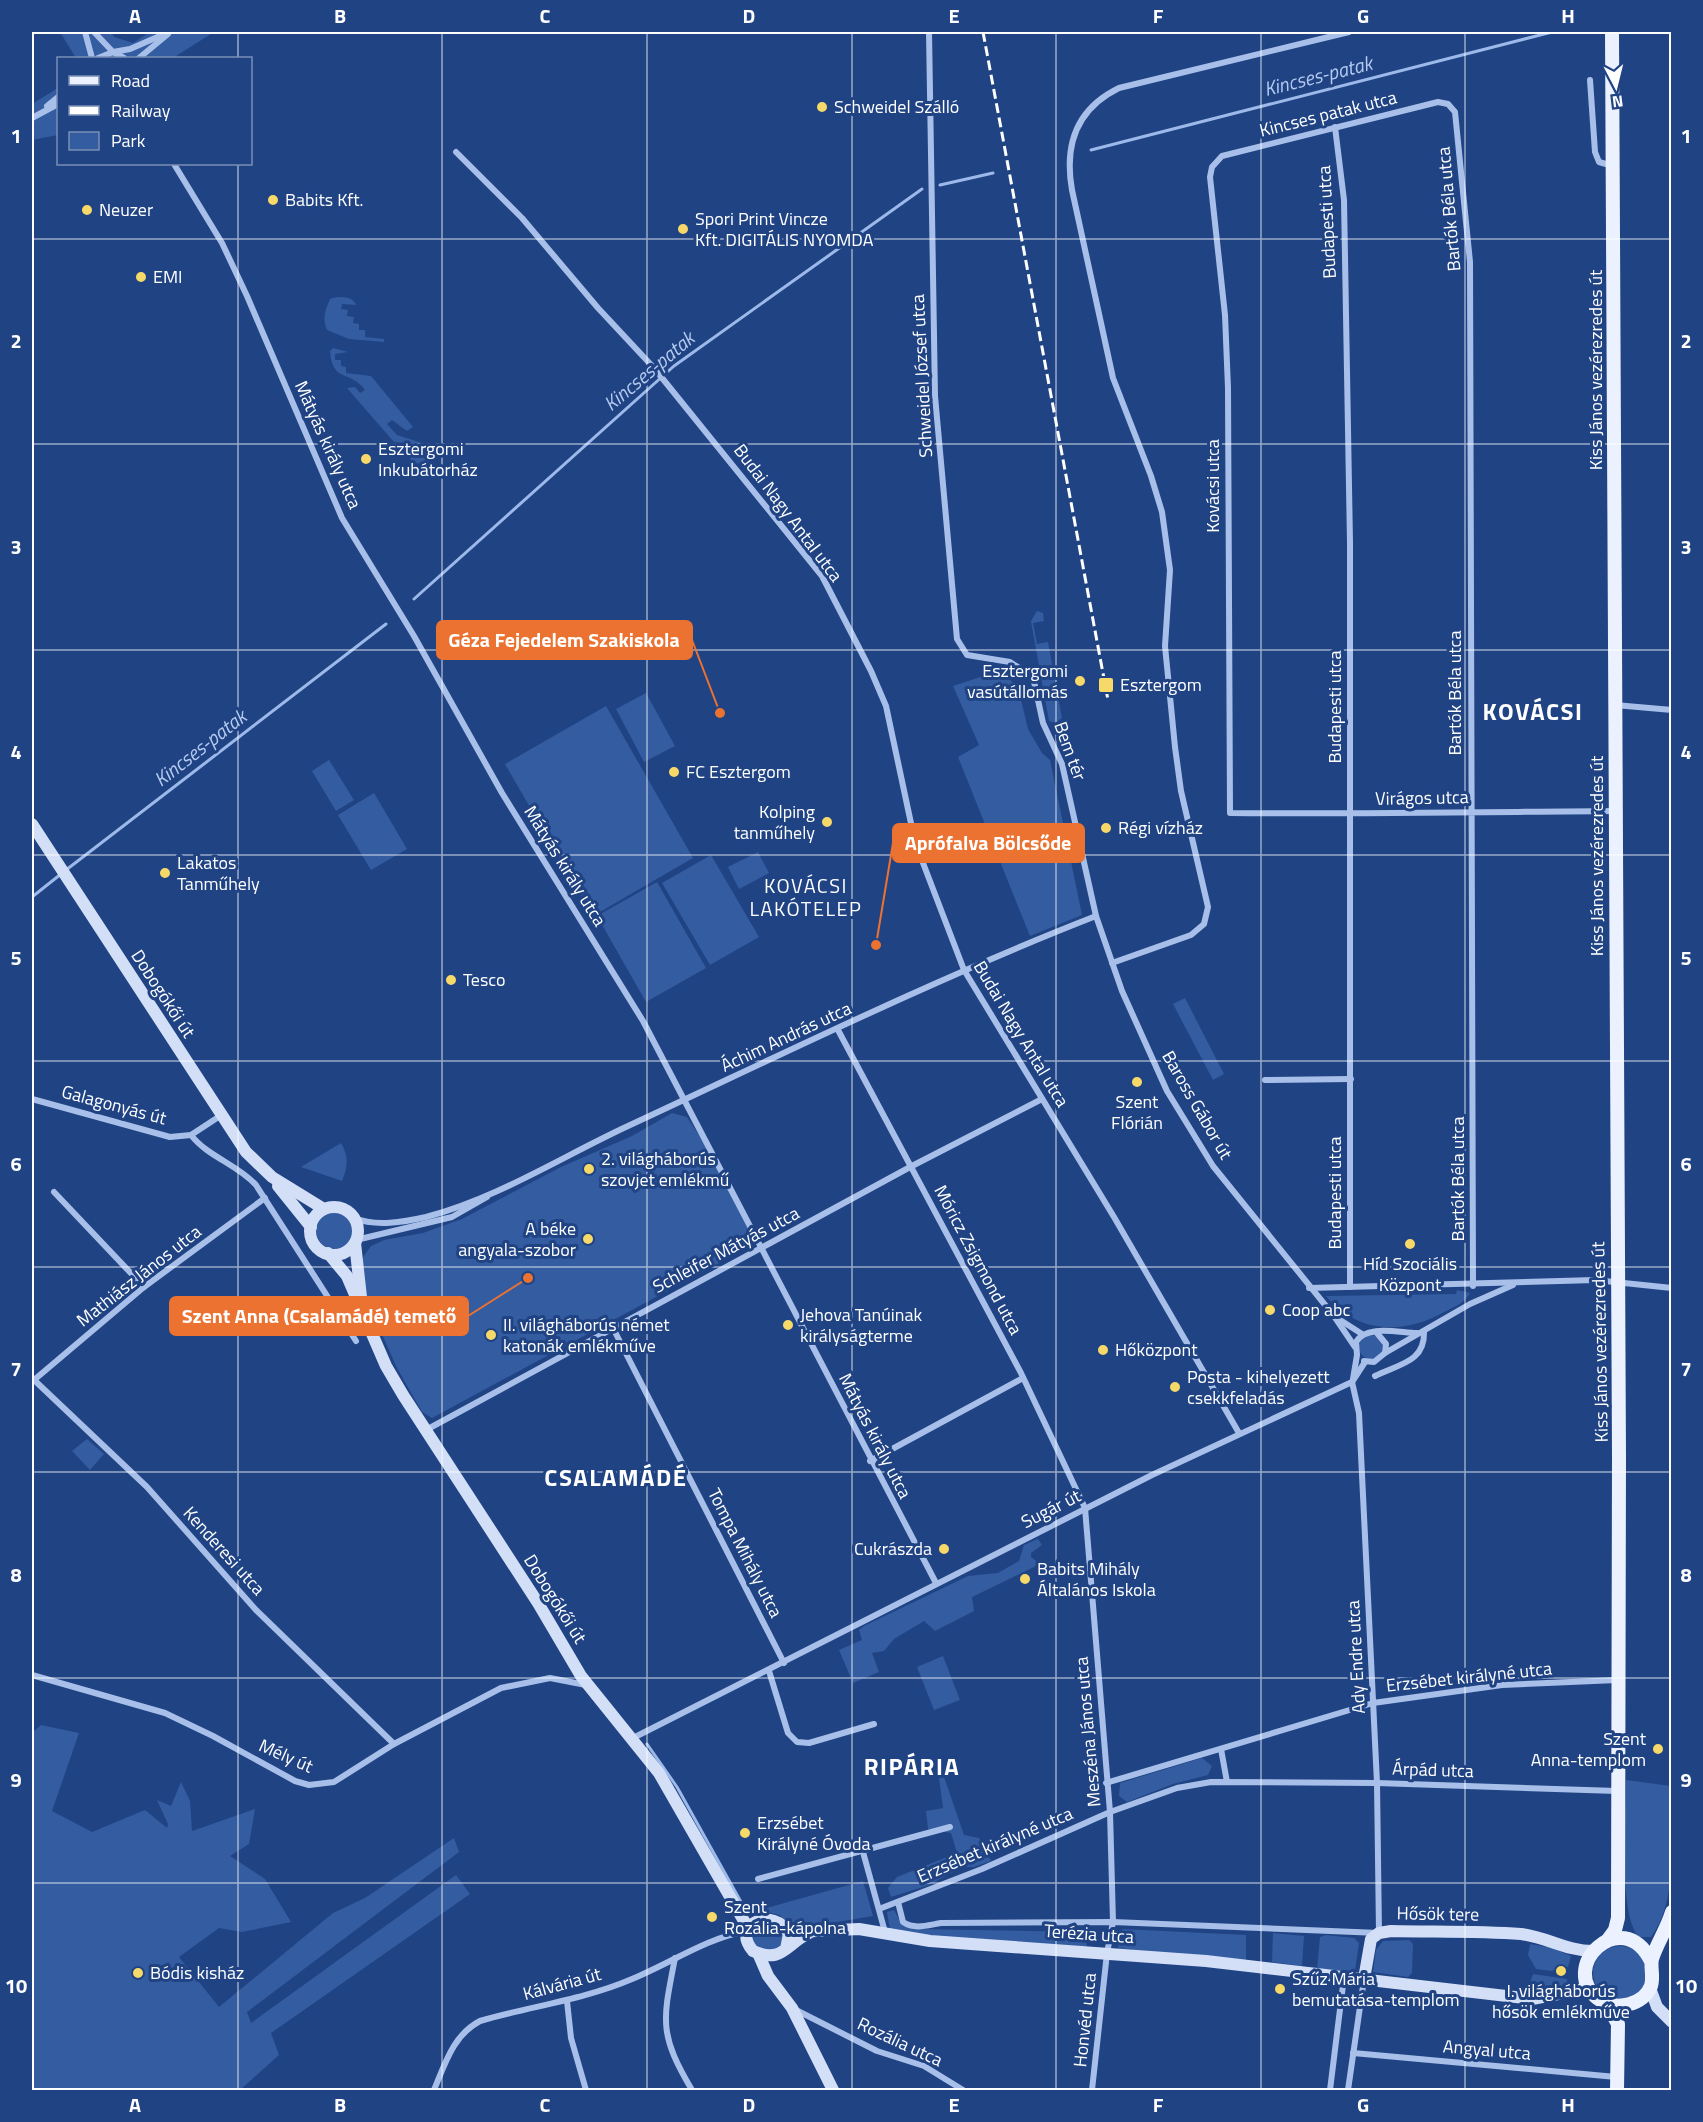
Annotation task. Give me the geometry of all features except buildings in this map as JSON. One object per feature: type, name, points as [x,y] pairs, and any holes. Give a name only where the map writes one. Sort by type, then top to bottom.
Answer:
[{"type":"main road","name":"Kiss János vezérezredes út","points":[[1612,32],[1618,1918]]},
{"type":"main road","name":"Dobogókői út","points":[[32,824],[220,1116],[246,1152],[273,1177],[311,1227]]},
{"type":"main road","name":"Dobogókői út","points":[[273,1177],[324,1209]]},
{"type":"main road","points":[[341,1208],[354,1218],[358,1230],[355,1242],[341,1254],[328,1253],[314,1243],[311,1227],[314,1218],[324,1209],[341,1208]]},
{"type":"main road","name":"Dobogókői út","points":[[355,1242],[364,1313]]},
{"type":"main road","name":"Dobogókői út","points":[[328,1253],[347,1276],[386,1366],[589,1686],[659,1773],[749,1929]]},
{"type":"main road","points":[[1671,1912],[1652,1961],[1653,1976],[1650,1988],[1657,2007],[1671,2022]]},
{"type":"main road","points":[[1617,2084],[1618,2024],[1607,2004],[1589,1988],[1585,1969],[1593,1951],[1615,1930],[1618,1918]]},
{"type":"main road","points":[[1618,1918],[1652,1961]]},
{"type":"main road","points":[[766,1919],[786,1929],[789,1939],[786,1949],[774,1956],[758,1953],[750,1948],[749,1929],[766,1919]]},
{"type":"main road","name":"Terézia utca","points":[[786,1929],[796,1932],[813,1932],[851,1928],[930,1941],[1206,1961],[1364,1979]]},
{"type":"main road","name":"Terézia utca","points":[[786,1949],[813,1932]]},
{"type":"main road","name":"Hősök tere","points":[[1364,1979],[1368,1947],[1371,1939],[1379,1932],[1522,1935],[1549,1940],[1577,1951],[1593,1951]]},
{"type":"main road","points":[[1606,1941],[1616,1938],[1650,1946],[1660,1943]]},
{"type":"main road","points":[[758,1953],[768,1976],[792,2008],[833,2091]]},
{"type":"main road","points":[[774,1956],[773,1969],[781,1992]]},
{"type":"main road","points":[[1364,1979],[1532,1999],[1589,1988]]},
{"type":"main road","points":[[1618,2024],[1630,2004],[1650,1988]]},
{"type":"main road","points":[[1607,2004],[1657,2007]]},
{"type":"street","points":[[85,32],[92,57]]},
{"type":"street","points":[[94,32],[113,52],[122,57]]},
{"type":"street","points":[[100,57],[130,49],[170,32]]},
{"type":"street","points":[[140,57],[170,32]]},
{"type":"street","name":"Schweidel József utca","points":[[929,32],[936,396],[957,639],[967,655],[1010,662],[1025,670]]},
{"type":"street","points":[[1112,963],[1191,935],[1204,924],[1208,907],[1181,791],[1175,747],[1166,646],[1170,570],[1164,522],[1151,476],[1113,378],[1071,190],[1069,162],[1071,142],[1078,123],[1090,108],[1119,88],[1349,32]]},
{"type":"street","points":[[1590,80],[1595,152],[1599,162],[1613,166]]},
{"type":"street","points":[[39,114],[57,98]]},
{"type":"street","name":"Kincses patak utca","points":[[1215,160],[1231,153],[1438,102],[1448,104]]},
{"type":"street","name":"Bartók Béla utca","points":[[1448,104],[1456,117],[1470,262],[1473,1286]]},
{"type":"street","points":[[32,118],[57,105]]},
{"type":"street","name":"Budapesti utca","points":[[1335,127],[1344,200],[1350,543],[1350,1287]]},
{"type":"street","name":"Budai Nagy Antal utca","points":[[456,152],[522,218],[604,315],[668,384],[822,576],[862,652],[886,706],[915,842],[964,970],[1124,1233],[1239,1433]]},
{"type":"street","name":"Kovácsi utca","points":[[1215,160],[1210,177],[1225,315],[1228,388],[1230,813]]},
{"type":"street","name":"Mátyás király utca","points":[[175,165],[222,243],[342,518],[414,636],[502,793],[612,968],[686,1100],[870,1461],[936,1583]]},
{"type":"street","name":"Bem tér","points":[[1025,670],[1034,680],[1043,723],[1062,764],[1096,916]]},
{"type":"street","points":[[1615,705],[1671,710]]},
{"type":"street","name":"Virágos utca","points":[[1230,813],[1614,811]]},
{"type":"street","name":"Baross Gábor út","points":[[1096,916],[1112,963],[1150,1056],[1193,1137],[1334,1316]]},
{"type":"street","name":"Áchim András utca","points":[[354,1218],[378,1222],[411,1220],[492,1193],[964,970],[1096,916]]},
{"type":"street","name":"Móricz Zsigmond utca","points":[[838,1029],[1023,1378],[1085,1508]]},
{"type":"street","points":[[1265,1080],[1351,1078]]},
{"type":"street","name":"Galagonyás út","points":[[32,1099],[170,1137],[191,1135]]},
{"type":"street","name":"Schleifer Mátyás utca","points":[[426,1430],[912,1166],[1042,1099]]},
{"type":"street","points":[[220,1116],[191,1135],[200,1145],[248,1177],[265,1198],[356,1341]]},
{"type":"street","points":[[54,1192],[144,1287]]},
{"type":"street","name":"Áchim András utca","points":[[355,1242],[417,1228],[452,1217],[478,1204],[492,1193]]},
{"type":"street","name":"Mathiász János utca","points":[[33,1379],[144,1287],[265,1198]]},
{"type":"street","points":[[1310,1288],[1617,1281],[1671,1288]]},
{"type":"street","points":[[1334,1316],[1358,1355],[1365,1362],[1374,1362],[1385,1353],[1470,1304],[1516,1284]]},
{"type":"street","points":[[1334,1316],[1362,1334],[1422,1333]]},
{"type":"street","name":"Tompa Mihály utca","points":[[613,1328],[784,1663]]},
{"type":"street","points":[[1377,1332],[1384,1339],[1385,1353]]},
{"type":"street","points":[[1375,1376],[1420,1354],[1424,1345],[1422,1333]]},
{"type":"street","points":[[1355,1347],[1362,1334]]},
{"type":"street","points":[[1352,1382],[1358,1355]]},
{"type":"street","points":[[1352,1382],[1365,1362]]},
{"type":"street","points":[[870,1461],[1023,1378]]},
{"type":"street","name":"Kenderesi utca","points":[[33,1379],[147,1487],[256,1610],[394,1744]]},
{"type":"street","name":"Sugár út","points":[[631,1739],[769,1671],[1085,1508],[1239,1433],[1352,1382]]},
{"type":"street","name":"Ady Endre utca","points":[[1352,1382],[1359,1413],[1377,1783],[1379,1932]]},
{"type":"street","name":"Meszéna János utca","points":[[1085,1508],[1110,1812],[1113,1922],[1107,1953]]},
{"type":"street","points":[[769,1671],[788,1733],[797,1743],[809,1743],[874,1724]]},
{"type":"street","name":"Mély út","points":[[32,1675],[165,1713],[213,1736],[295,1781],[309,1785],[334,1782],[394,1744],[501,1688],[549,1678],[589,1686]]},
{"type":"street","name":"Erzsébet királyné utca","points":[[1106,1783],[1373,1703],[1502,1685],[1618,1680]]},
{"type":"street","points":[[1221,1749],[1227,1782]]},
{"type":"street","name":"Erzsébet királyné utca","points":[[879,1909],[982,1869],[1110,1812],[1177,1788],[1247,1782]]},
{"type":"street","name":"Árpád utca","points":[[1247,1782],[1377,1783],[1618,1791]]},
{"type":"street","name":"Erzsébet királyné utca","points":[[758,1879],[950,1827]]},
{"type":"street","points":[[862,1851],[886,1933]]},
{"type":"street","name":"Terézia utca","points":[[898,1902],[903,1922],[909,1926],[1113,1922],[1379,1932]]},
{"type":"street","name":"Kálvária út","points":[[434,2091],[457,2040],[473,2025],[498,2016],[567,2001],[632,1979],[727,1935],[749,1929]]},
{"type":"street","name":"Honvéd utca","points":[[1092,2091],[1107,1953]]},
{"type":"street","points":[[675,1958],[664,2015],[667,2039],[692,2091]]},
{"type":"street","points":[[1330,2091],[1344,1977]]},
{"type":"street","points":[[1348,2091],[1364,1979]]},
{"type":"street","points":[[567,2001],[572,2038],[586,2091]]},
{"type":"street","name":"Rozália utca","points":[[792,2008],[878,2051],[924,2066],[963,2091]]},
{"type":"street","name":"Angyal utca","points":[[1353,2053],[1617,2084]]},
{"type":"green space","points":[[60,32],[111,32],[114,37],[133,43],[150,32],[214,32],[175,57],[75,57]]},
{"type":"green space","points":[[57,89],[57,135],[32,140],[32,104]]},
{"type":"green space","points":[[348,298],[355,302],[356,305],[342,304],[341,309],[348,310],[347,316],[354,317],[353,323],[359,324],[359,330],[365,330],[365,337],[384,339],[384,342],[349,339],[327,330],[324,318],[326,311],[330,299]]},
{"type":"green space","points":[[333,348],[348,352],[335,354],[335,360],[341,360],[341,366],[346,367],[346,373],[371,376],[413,427],[407,431],[392,420],[387,424],[397,435],[425,444],[431,456],[427,465],[411,462],[410,456],[424,456],[424,451],[418,450],[419,444],[394,442],[347,388],[355,387],[360,393],[365,390],[360,384],[334,368],[330,351]]},
{"type":"green space","points":[[1037,611],[1043,613],[1044,621],[1033,623],[1037,644],[1048,642],[1062,718],[1056,723],[1049,721],[1032,627],[1031,621]]},
{"type":"green space","points":[[993,673],[1009,679],[1018,687],[1028,729],[1042,753],[1050,760],[1082,915],[1030,936],[958,757],[979,745],[953,686]]},
{"type":"green space","points":[[646,693],[675,746],[644,762],[616,709]]},
{"type":"green space","points":[[606,706],[693,858],[593,916],[505,764]]},
{"type":"green space","points":[[329,760],[354,800],[336,811],[312,771]]},
{"type":"green space","points":[[374,793],[407,849],[371,870],[338,815]]},
{"type":"green space","points":[[758,852],[769,873],[739,889],[728,867]]},
{"type":"green space","points":[[711,855],[759,937],[710,965],[662,883]]},
{"type":"green space","points":[[657,882],[706,968],[646,1002],[597,916]]},
{"type":"green space","points":[[1185,998],[1224,1074],[1213,1080],[1173,1004]]},
{"type":"green space","points":[[672,1113],[687,1117],[704,1143],[756,1243],[432,1418],[422,1412],[397,1368],[365,1296],[362,1259],[371,1246],[384,1240],[423,1233],[462,1219],[561,1167],[632,1136]]},
{"type":"green space","points":[[341,1143],[347,1162],[342,1181],[301,1167]]},
{"type":"green space","points":[[335,1211],[349,1216],[354,1230],[349,1244],[335,1249],[321,1244],[316,1230],[321,1216]]},
{"type":"green space","points":[[1457,1290],[1470,1293],[1459,1304],[1429,1319],[1413,1325],[1398,1327],[1382,1327],[1352,1318],[1326,1296],[1456,1294]]},
{"type":"green space","points":[[1371,1335],[1379,1339],[1383,1347],[1379,1355],[1371,1359],[1363,1355],[1359,1347],[1363,1339]]},
{"type":"green space","points":[[87,1439],[104,1454],[90,1470],[72,1451]]},
{"type":"green space","points":[[1038,1539],[1042,1545],[1031,1553],[1031,1557],[1040,1564],[972,1597],[974,1611],[935,1631],[924,1621],[894,1639],[884,1651],[872,1653],[879,1672],[853,1683],[839,1650],[862,1640],[859,1630],[864,1626],[968,1576],[998,1573],[1019,1561],[1024,1545]]},
{"type":"green space","points":[[943,1656],[960,1700],[934,1710],[917,1667]]},
{"type":"green space","points":[[41,1725],[79,1733],[52,1811],[92,1832],[145,1810],[167,1828],[168,1824],[157,1800],[171,1806],[181,1782],[190,1801],[192,1831],[255,1809],[249,1844],[230,1856],[265,1879],[291,1922],[242,1932],[219,1928],[179,1957],[219,2007],[333,1913],[365,1898],[454,1838],[459,1852],[247,2012],[251,2023],[456,1875],[470,1894],[271,2033],[279,2055],[240,2090],[32,2090],[32,1733]]},
{"type":"green space","points":[[1202,1758],[1212,1766],[1208,1775],[1173,1784],[1127,1802],[1119,1796],[1120,1783]]},
{"type":"green space","points":[[942,1771],[964,1835],[979,1838],[991,1861],[974,1867],[962,1867],[929,1885],[891,1897],[888,1888],[897,1877],[957,1853],[951,1833],[928,1829],[926,1811],[943,1808],[939,1778]]},
{"type":"green space","points":[[1626,1780],[1671,1786],[1670,1885],[1660,1922],[1651,1937],[1639,1937],[1632,1925],[1628,1908],[1625,1863]]},
{"type":"green space","points":[[863,1881],[873,1916],[795,1929],[779,1915],[759,1910]]},
{"type":"green space","points":[[894,1910],[901,1923],[914,1929],[1085,1932],[1087,1947],[923,1937],[890,1930],[887,1912]]},
{"type":"green space","points":[[765,1922],[785,1934],[783,1949],[757,1950],[749,1932]]},
{"type":"green space","points":[[1122,1929],[1246,1935],[1246,1962],[1118,1948]]},
{"type":"green space","points":[[1273,1933],[1304,1936],[1302,1966],[1272,1962]]},
{"type":"green space","points":[[1326,1935],[1354,1938],[1359,1943],[1355,1971],[1317,1969],[1320,1937]]},
{"type":"green space","points":[[1409,1940],[1413,1944],[1412,1973],[1408,1977],[1373,1972],[1376,1950],[1383,1941]]},
{"type":"green space","points":[[1530,1944],[1552,1948],[1571,1956],[1568,1967],[1558,1967],[1552,1971],[1536,1969],[1528,1955]]},
{"type":"green space","points":[[1620,1946],[1630,1948],[1639,1954],[1645,1963],[1647,1973],[1645,1983],[1639,1992],[1630,1998],[1620,2000],[1610,1998],[1601,1992],[1595,1983],[1593,1973],[1595,1963],[1601,1954],[1610,1948]]},
{"type":"green space","points":[[1533,1974],[1567,1979],[1568,1989],[1534,1994],[1527,1992]]},
{"type":"waterway","name":"Kincses-patak","points":[[1091,150],[1552,32]]},
{"type":"waterway","name":"Kincses-patak","points":[[940,185],[993,173]]},
{"type":"waterway","name":"Kincses-patak","points":[[414,599],[674,366],[922,189]]},
{"type":"waterway","name":"Kincses-patak","points":[[66,870],[386,624]]},
{"type":"waterway","name":"Kincses-patak","points":[[32,897],[61,874]]},
{"type":"waterway","points":[[647,1744],[677,1787],[746,1911]]},
{"type":"railway","points":[[983,32],[1108,700]]},
{"type":"place","name":"Schweidel Szálló","points":[[822,107]]},
{"type":"place","name":"Babits Kft.","points":[[273,200]]},
{"type":"place","name":"Neuzer","points":[[87,210]]},
{"type":"place","name":"Spori Print Vincze Kft. DIGITÁLIS NYOMDA","points":[[683,229]]},
{"type":"place","name":"EMI","points":[[141,277]]},
{"type":"place","name":"Esztergomi Inkubátorház","points":[[366,459]]},
{"type":"place","name":"Esztergomi vasútállomás","points":[[1080,681]]},
{"type":"place","name":"Esztergom","points":[[1106,685]]},
{"type":"place","name":"Géza Fejedelem Szakiskola","points":[[720,713]]},
{"type":"place","name":"FC Esztergom","points":[[674,772]]},
{"type":"place","name":"Kolping tanműhely","points":[[827,822]]},
{"type":"place","name":"Régi vízház","points":[[1106,828]]},
{"type":"place","name":"Lakatos Tanműhely","points":[[165,873]]},
{"type":"place","name":"Aprófalva Bölcsőde","points":[[876,945]]},
{"type":"place","name":"Tesco","points":[[451,980]]},
{"type":"place","name":"Szent Flórián","points":[[1137,1082]]},
{"type":"place","name":"2. világháborús szovjet emlékmű","points":[[589,1169]]},
{"type":"place","name":"A béke angyala-szobor","points":[[588,1239]]},
{"type":"place","name":"Híd Szociális Központ","points":[[1410,1244]]},
{"type":"place","name":"Szent Anna (Csalamádé) temető","points":[[528,1278]]},
{"type":"place","name":"Coop abc","points":[[1270,1310]]},
{"type":"place","name":"Jehova Tanúinak királyságterme","points":[[788,1325]]},
{"type":"place","name":"II. világháborús német katonák emlékműve","points":[[491,1335]]},
{"type":"place","name":"Hőközpont","points":[[1103,1350]]},
{"type":"place","name":"Posta - kihelyezett csekkfeladás","points":[[1175,1387]]},
{"type":"place","name":"Cukrászda","points":[[944,1549]]},
{"type":"place","name":"Babits Mihály Általános Iskola","points":[[1025,1579]]},
{"type":"place","name":"Szent Anna-templom","points":[[1658,1749]]},
{"type":"place","name":"Erzsébet Királyné Óvoda","points":[[745,1833]]},
{"type":"place","name":"Szent Rozália-kápolna","points":[[712,1917]]},
{"type":"place","name":"I. világháborús hősök emlékműve","points":[[1561,1971]]},
{"type":"place","name":"Bódis kisház","points":[[138,1973]]},
{"type":"place","name":"Szűz Mária bemutatása-templom","points":[[1280,1989]]},
{"type":"district","name":"KOVÁCSI","points":[[1533,712]]},
{"type":"district","name":"KOVÁCSI LAKÓTELEP","points":[[806,898]]},
{"type":"district","name":"CSALAMÁDÉ","points":[[616,1478]]},
{"type":"district","name":"RIPÁRIA","points":[[912,1767]]}]
